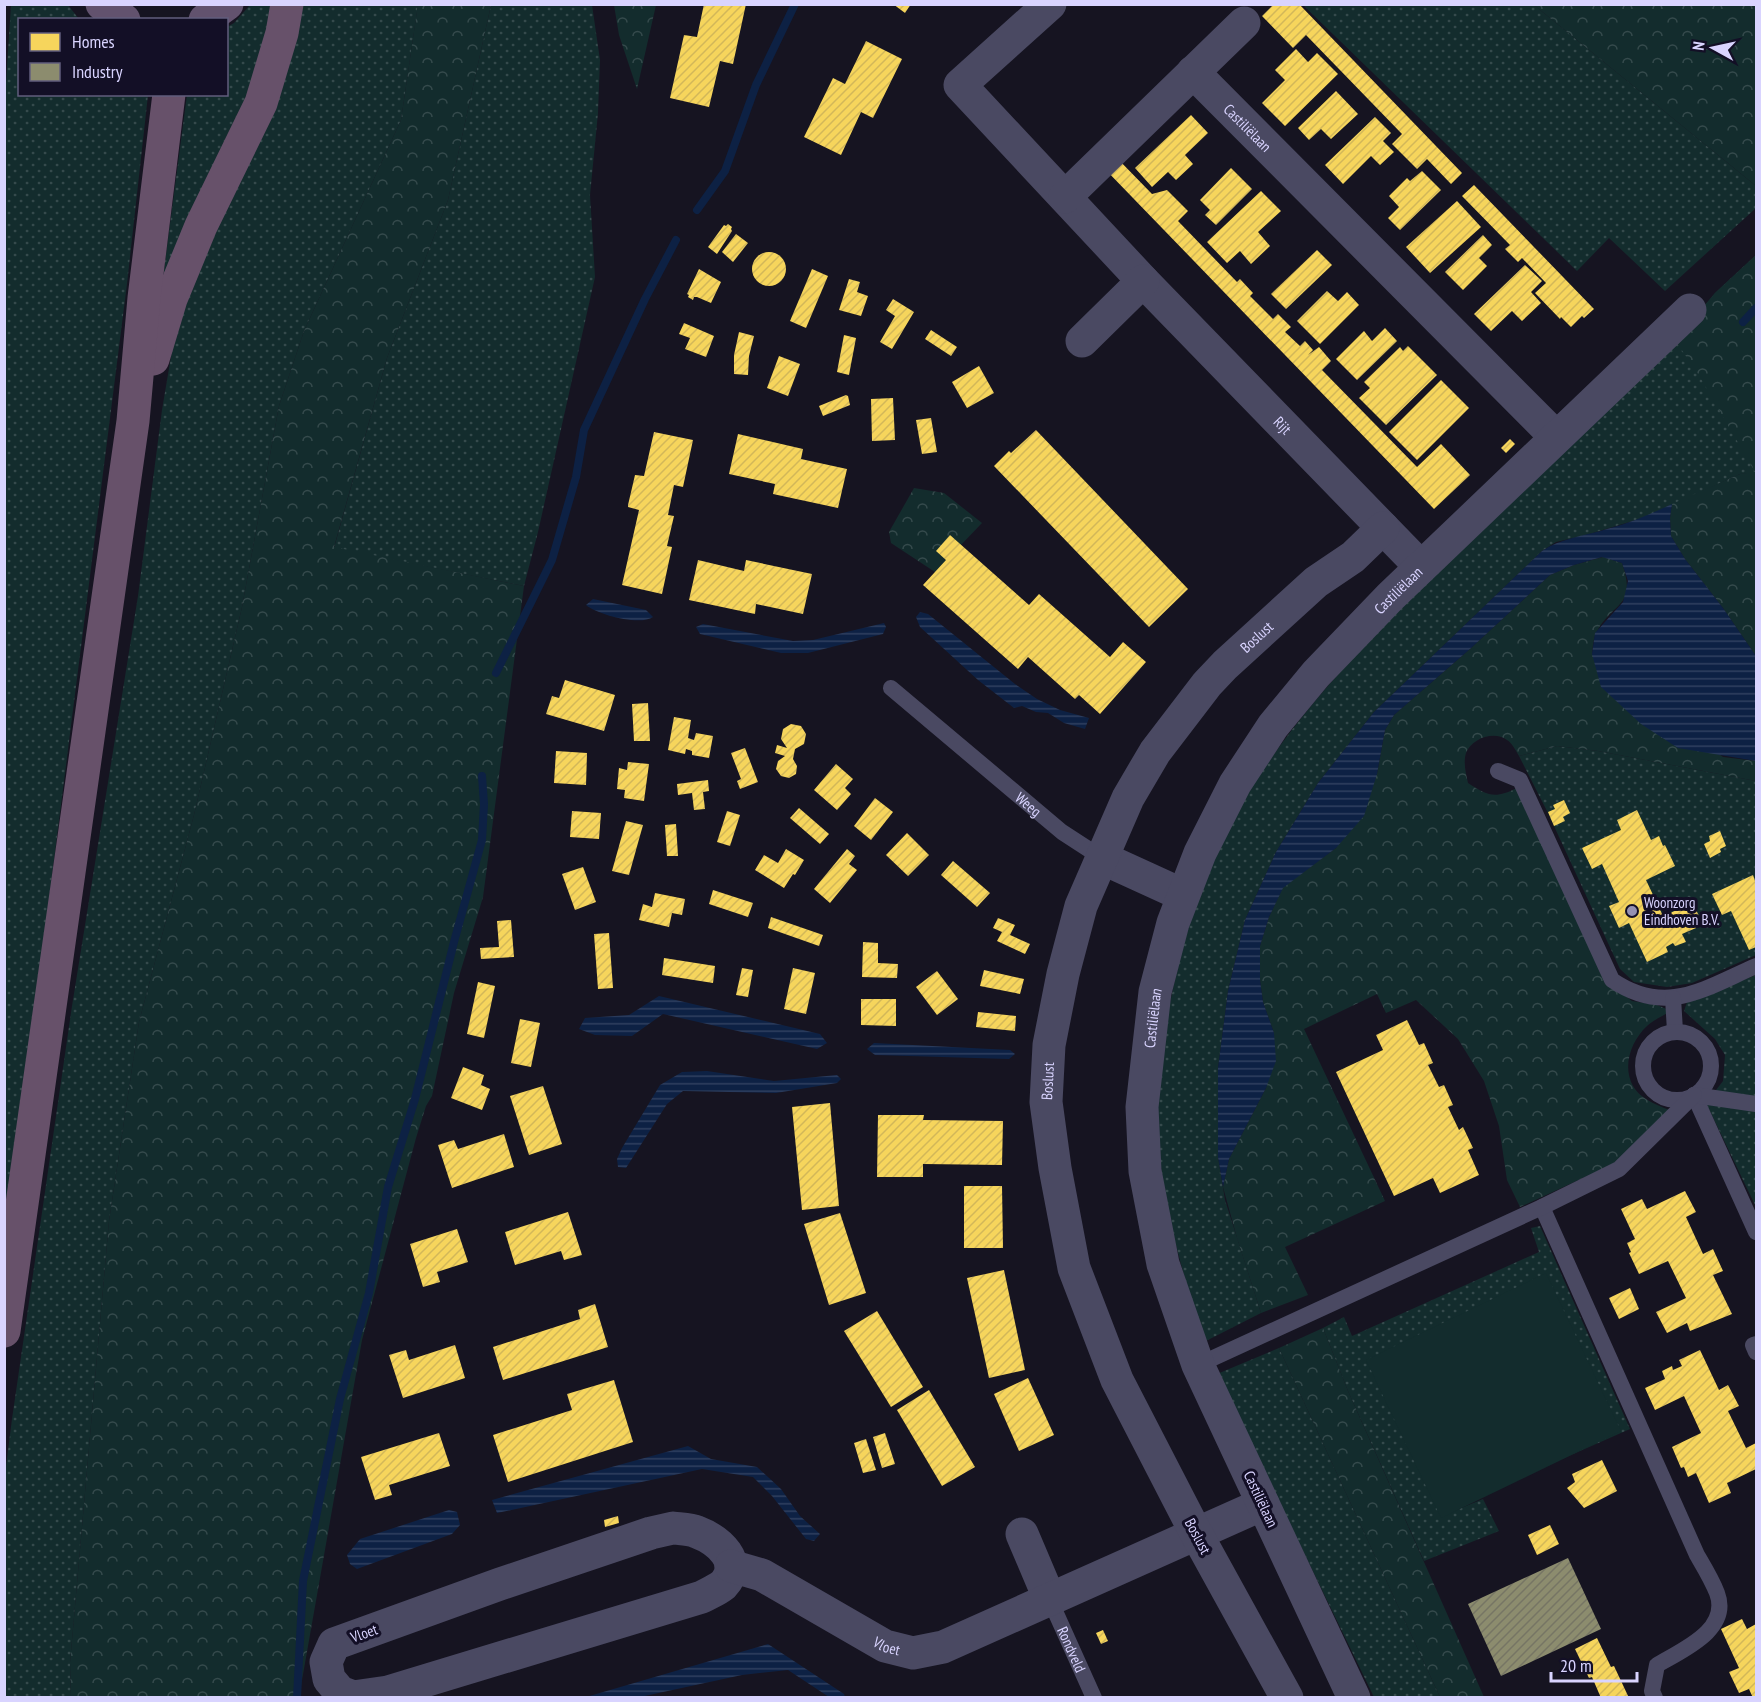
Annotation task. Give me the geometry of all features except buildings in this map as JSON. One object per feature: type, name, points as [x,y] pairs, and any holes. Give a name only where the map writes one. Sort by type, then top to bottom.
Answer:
[{"type":"highway","points":[[102,4],[121,18]]},
{"type":"highway","points":[[184,18],[190,4]]},
{"type":"highway","points":[[208,18],[226,4]]},
{"type":"highway","points":[[134,421],[171,299],[201,226],[261,103],[282,33],[287,4]]},
{"type":"highway","points":[[4,1331],[134,421],[144,298],[169,96]]},
{"type":"street","name":"Rijt","points":[[1050,4],[960,85],[1143,281],[1421,567]]},
{"type":"street","points":[[1065,197],[1244,23]]},
{"type":"street","name":"Castiliëlaan","points":[[1193,72],[1556,437]]},
{"type":"street","points":[[1082,341],[1143,281]]},
{"type":"street","name":"Castiliëlaan","points":[[1354,1698],[1198,1365],[1163,1264],[1145,1171],[1142,1107],[1155,992],[1173,923],[1200,853],[1235,784],[1273,726],[1316,674],[1421,567],[1690,309]]},
{"type":"street","name":"Boslust","points":[[1287,1698],[1196,1533],[1117,1380],[1074,1268],[1053,1157],[1046,1102],[1049,1045],[1063,974],[1081,906],[1128,798],[1155,752],[1207,684],[1262,630],[1316,582],[1353,557],[1383,528]]},
{"type":"street","name":"Weeg","points":[[1102,858],[1184,896]]},
{"type":"street","name":"Vloet","points":[[731,1566],[762,1575],[885,1646],[913,1653],[943,1647],[1263,1504]]},
{"type":"street","name":"Vloet","points":[[673,1528],[695,1531],[724,1548],[731,1566],[727,1580],[720,1587],[702,1596],[388,1692],[353,1697],[340,1692],[329,1679],[326,1662],[334,1644],[651,1533],[673,1528]]},
{"type":"street","points":[[1022,1534],[1050,1600]]},
{"type":"lane","name":"Weeg","points":[[891,688],[1062,832],[1102,858]]},
{"type":"lane","points":[[1498,771],[1520,780],[1612,980],[1629,991],[1656,997],[1685,997],[1756,966]]},
{"type":"lane","points":[[1673,998],[1675,1031]]},
{"type":"lane","points":[[1198,1365],[1542,1207],[1619,1169],[1694,1095],[1702,1089],[1708,1080],[1711,1068],[1710,1057],[1705,1046],[1697,1038],[1686,1033],[1675,1031],[1664,1034],[1654,1041],[1643,1061],[1643,1072],[1647,1082],[1662,1097],[1684,1100],[1694,1095],[1756,1104]]},
{"type":"lane","points":[[1694,1095],[1756,1232]]},
{"type":"lane","points":[[1542,1207],[1697,1555],[1718,1594],[1719,1614],[1707,1635],[1657,1665],[1652,1691],[1655,1698]]},
{"type":"lane","points":[[1756,1344],[1753,1346],[1756,1352]]},
{"type":"lane","name":"Rondveld","points":[[1050,1600],[1094,1698]]},
{"type":"green space","points":[[418,4],[491,5],[448,200],[387,358],[334,547],[524,586],[483,897],[454,993],[432,1096],[426,1106],[416,1138],[362,1340],[299,1697],[71,1697],[70,1663],[109,1221],[139,1022],[194,815],[242,607],[279,406],[304,331],[401,120]]},
{"type":"green space","points":[[11,5],[68,5],[78,18],[18,18],[18,96],[148,96],[127,284],[5,1229],[5,98]]},
{"type":"green space","points":[[250,5],[274,5],[247,106],[160,300],[187,96],[228,96],[228,26]]},
{"type":"green space","points":[[300,5],[418,5],[401,120],[304,331],[279,406],[242,607],[194,815],[139,1022],[109,1221],[70,1663],[71,1697],[5,1698],[4,1482],[72,1006],[138,596],[162,410],[180,303]]},
{"type":"green space","points":[[491,5],[592,5],[600,60],[598,113],[590,195],[595,277],[524,586],[334,548],[387,358],[448,200]]},
{"type":"green space","points":[[614,5],[656,5],[637,89],[619,35]]},
{"type":"green space","points":[[1303,5],[1534,5],[1756,186],[1756,208],[1665,291],[1609,238],[1577,271]]},
{"type":"green space","points":[[1534,5],[1756,5],[1756,186]]},
{"type":"green space","points":[[1756,255],[1756,473],[1740,474],[1646,517],[1556,542],[1542,551],[1374,712],[1318,783],[1276,852],[1245,920],[1228,991],[1218,1068],[1218,1157],[1225,1200],[1261,1313],[1204,1342],[1168,1210],[1160,1155],[1158,1107],[1163,1043],[1175,980],[1194,909],[1213,855],[1255,782],[1281,744],[1340,672],[1404,605],[1689,326],[1715,293]]},
{"type":"green space","points":[[1756,255],[1756,656],[1685,559],[1671,536],[1670,518],[1672,504],[1740,474],[1755,472],[1700,377],[1675,340],[1715,293]]},
{"type":"green space","points":[[914,488],[944,493],[982,523],[935,572],[891,543],[889,532]]},
{"type":"green space","points":[[1603,557],[1622,563],[1627,588],[1622,602],[1597,631],[1592,654],[1723,757],[1756,761],[1756,781],[1598,751],[1557,746],[1519,756],[1509,741],[1496,736],[1478,740],[1469,748],[1466,753],[1465,768],[1468,783],[1486,793],[1497,795],[1517,788],[1613,986],[1632,1001],[1657,1005],[1671,1011],[1652,1022],[1641,1032],[1630,1054],[1628,1070],[1633,1086],[1640,1095],[1672,1111],[1624,1159],[1520,1207],[1507,1180],[1499,1126],[1484,1081],[1458,1039],[1416,1000],[1386,1013],[1377,994],[1304,1029],[1385,1201],[1285,1247],[1308,1295],[1261,1313],[1223,1187],[1229,1159],[1266,1088],[1274,1033],[1263,1002],[1260,980],[1260,946],[1269,917],[1283,887],[1336,848],[1377,774],[1385,730],[1394,715],[1550,575]]},
{"type":"green space","points":[[1557,746],[1598,751],[1756,781],[1756,955],[1692,983],[1667,987],[1634,982],[1620,969],[1519,756]]},
{"type":"green space","points":[[1756,975],[1756,1207],[1706,1103],[1723,1081],[1725,1055],[1715,1039],[1684,1011],[1687,1002]]},
{"type":"green space","points":[[1540,1226],[1630,1429],[1521,1477],[1442,1516],[1483,1499],[1499,1531],[1424,1561],[1348,1391],[1323,1328],[1344,1317],[1352,1336],[1539,1252],[1531,1228]]},
{"type":"green space","points":[[1546,1273],[1621,1431],[1441,1518],[1366,1360]]},
{"type":"green space","points":[[1323,1328],[1348,1391],[1484,1697],[1440,1697],[1279,1348]]},
{"type":"green space","points":[[1279,1348],[1440,1697],[1374,1697],[1217,1374]]},
{"type":"water","points":[[1672,504],[1671,536],[1685,559],[1756,656],[1756,761],[1678,748],[1641,724],[1601,687],[1592,654],[1595,633],[1623,602],[1628,581],[1622,563],[1602,557],[1550,575],[1394,715],[1385,730],[1377,774],[1364,816],[1336,848],[1283,888],[1269,917],[1260,946],[1260,980],[1263,1002],[1274,1033],[1276,1061],[1266,1088],[1229,1159],[1223,1187],[1218,1157],[1218,1068],[1228,991],[1245,920],[1276,852],[1318,783],[1374,712],[1542,551],[1565,540],[1632,521]]},
{"type":"water","points":[[593,599],[646,610],[653,617],[629,620],[609,616],[586,605]]},
{"type":"water","points":[[920,612],[928,614],[1037,699],[1060,710],[1089,718],[1085,729],[1064,723],[1048,713],[1036,712],[1022,706],[1014,708],[978,680],[920,627],[916,617]]},
{"type":"water","points":[[884,623],[886,627],[883,634],[808,653],[781,653],[700,634],[696,627],[703,624],[793,641],[813,640]]},
{"type":"water","points":[[659,996],[820,1034],[827,1043],[817,1049],[663,1014],[632,1036],[595,1035],[579,1029],[585,1018],[629,1015]]},
{"type":"water","points":[[874,1043],[1010,1050],[1015,1054],[1009,1059],[875,1055],[867,1049]]},
{"type":"water","points":[[707,1071],[774,1081],[837,1075],[841,1079],[837,1083],[776,1093],[683,1091],[667,1104],[626,1168],[618,1167],[617,1159],[622,1148],[660,1085],[682,1072]]},
{"type":"water","points":[[688,1446],[711,1459],[757,1467],[781,1489],[800,1516],[820,1534],[814,1541],[806,1539],[772,1496],[753,1477],[702,1469],[497,1513],[492,1500]]},
{"type":"water","points":[[449,1510],[457,1512],[460,1525],[452,1534],[357,1569],[350,1564],[347,1555],[360,1539]]},
{"type":"water","points":[[768,1644],[844,1694],[845,1697],[829,1697],[788,1670],[742,1675],[640,1697],[586,1697]]},
{"type":"waterway","points":[[697,210],[725,171],[756,85],[795,4]]},
{"type":"waterway","points":[[496,673],[552,560],[576,477],[584,430],[645,299],[676,240]]},
{"type":"waterway","points":[[1743,322],[1756,308]]},
{"type":"waterway","points":[[297,1698],[303,1581],[340,1399],[369,1293],[388,1187],[415,1099],[482,840],[484,804],[482,776]]},
{"type":"place","name":"Woonzorg Eindhoven B.V.","points":[[1632,911]]}]
